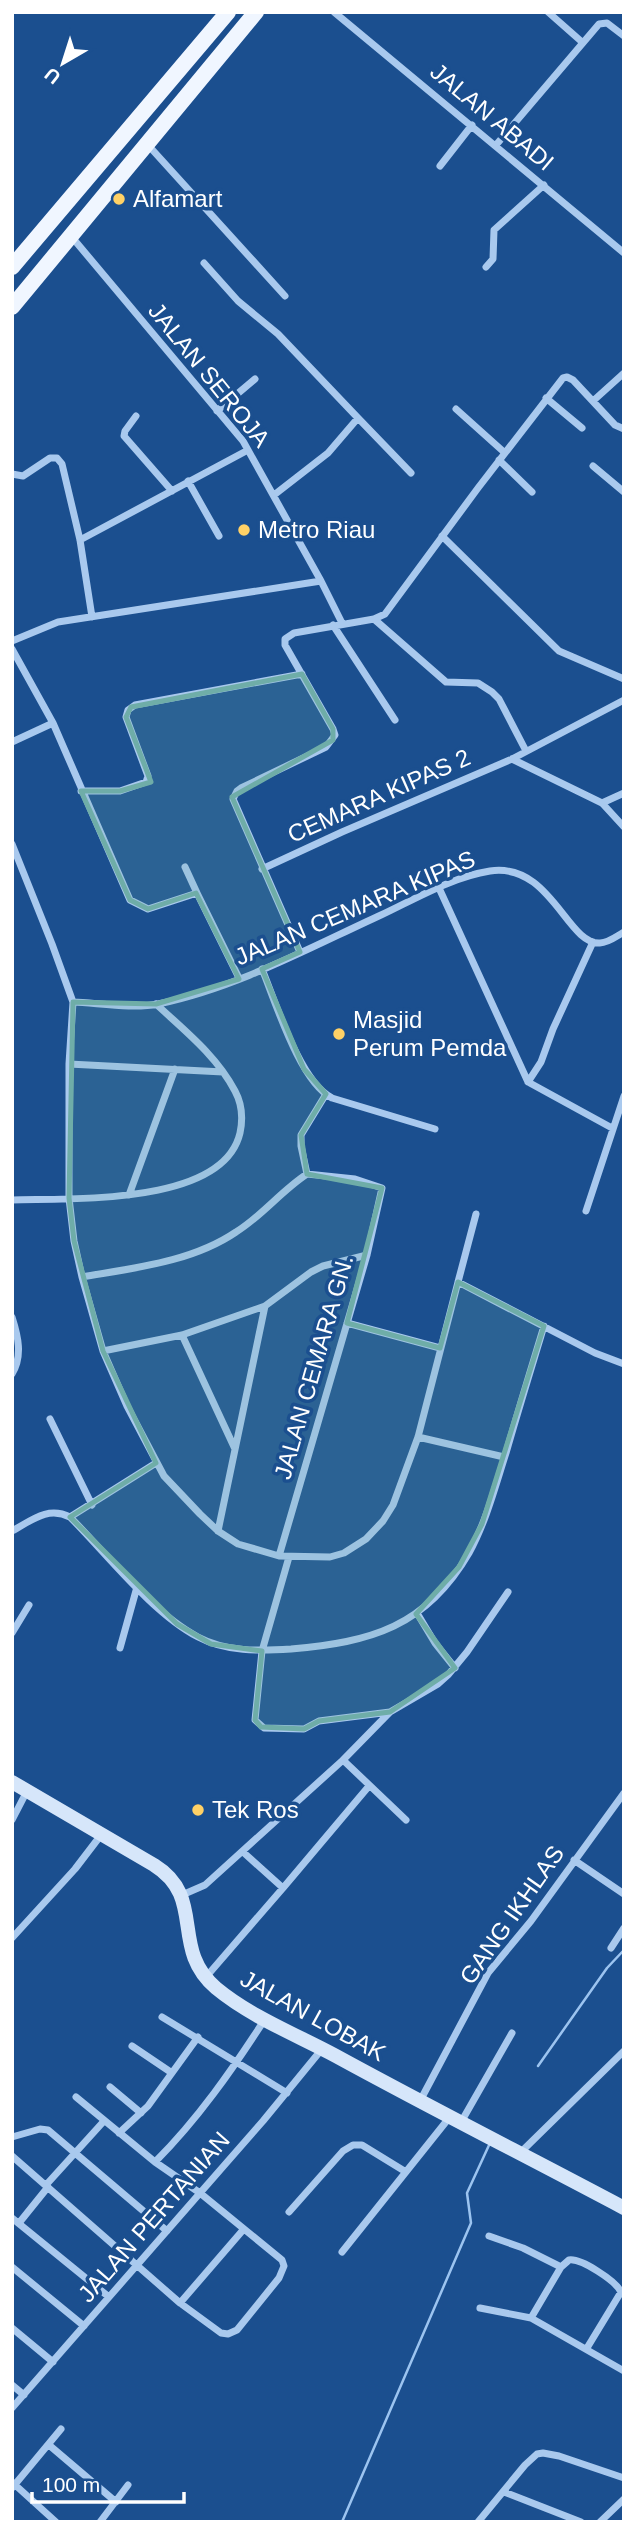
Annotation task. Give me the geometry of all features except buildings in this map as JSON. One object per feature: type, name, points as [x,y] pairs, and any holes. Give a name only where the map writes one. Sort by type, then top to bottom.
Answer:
[{"type":"main road","points":[[12,267],[228,12]]},
{"type":"main road","points":[[12,307],[256,12]]},
{"type":"main road","points":[[12,1782],[165,1872],[177,1884],[182,1895]]},
{"type":"main road","name":"JALAN LOBAK","points":[[182,1895],[190,1949],[206,1978],[217,1989],[265,2019],[624,2208]]},
{"type":"street","name":"JALAN ABADI","points":[[334,12],[624,253]]},
{"type":"street","points":[[548,12],[582,42]]},
{"type":"street","points":[[496,145],[599,24],[604,22],[624,36]]},
{"type":"street","points":[[440,166],[472,125]]},
{"type":"street","points":[[148,144],[285,296]]},
{"type":"street","points":[[486,267],[493,259],[494,230],[544,185]]},
{"type":"street","name":"JALAN SEROJA","points":[[71,236],[248,450],[342,623]]},
{"type":"street","points":[[204,263],[233,295],[278,334],[411,473]]},
{"type":"street","points":[[593,401],[624,373]]},
{"type":"street","points":[[300,952],[233,805],[233,796],[241,788],[326,747],[335,735],[285,645],[285,639],[294,633],[374,619],[390,609],[561,380],[567,377],[615,425],[624,429]]},
{"type":"street","points":[[217,411],[255,379]]},
{"type":"street","points":[[546,398],[582,428]]},
{"type":"street","points":[[456,409],[505,453]]},
{"type":"street","points":[[136,416],[124,436],[172,491]]},
{"type":"street","points":[[274,495],[328,453],[358,418]]},
{"type":"street","points":[[80,540],[248,450]]},
{"type":"street","points":[[12,474],[23,476],[50,458],[60,460],[80,540],[92,617]]},
{"type":"street","points":[[499,460],[532,492]]},
{"type":"street","points":[[593,466],[624,492]]},
{"type":"street","points":[[188,481],[219,536]]},
{"type":"street","points":[[442,536],[559,651],[624,679]]},
{"type":"street","points":[[12,641],[43,627],[92,617],[321,581]]},
{"type":"street","points":[[374,619],[446,682],[471,682],[484,687],[499,699],[526,751]]},
{"type":"street","points":[[333,625],[395,720]]},
{"type":"street","points":[[12,649],[53,723],[130,900],[148,909],[197,893]]},
{"type":"street","points":[[81,791],[120,791],[146,782],[148,776],[126,717],[128,710],[135,705],[302,674]]},
{"type":"street","name":"CEMARA KIPAS 2","points":[[262,869],[512,760],[624,700]]},
{"type":"street","points":[[12,742],[53,723]]},
{"type":"street","points":[[512,760],[602,803],[624,827]]},
{"type":"street","points":[[602,803],[624,793]]},
{"type":"street","points":[[12,844],[73,1002],[69,1064],[69,1198],[74,1241],[103,1351],[156,1462],[174,1489],[218,1531],[249,1548],[279,1556],[330,1557],[344,1553],[366,1539],[383,1521],[393,1505],[418,1437],[476,1214]]},
{"type":"street","points":[[185,867],[239,978]]},
{"type":"street","name":"JALAN CEMARA KIPAS","points":[[73,1002],[156,1004],[262,969],[439,888],[492,871],[520,874],[544,890],[578,932],[593,942]]},
{"type":"street","points":[[439,888],[528,1082],[612,1128]]},
{"type":"street","points":[[528,1082],[541,1062],[553,1029],[593,942],[605,942],[624,932]]},
{"type":"street","points":[[262,969],[304,1069],[314,1084],[326,1094],[435,1129]]},
{"type":"street","points":[[12,1200],[129,1195],[170,1189],[208,1171],[229,1155],[239,1136],[242,1121],[238,1098],[223,1072],[156,1004]]},
{"type":"street","points":[[69,1064],[223,1072]]},
{"type":"street","points":[[129,1195],[175,1069]]},
{"type":"street","points":[[82,1277],[155,1264],[196,1253],[243,1228],[307,1174],[301,1135],[326,1094]]},
{"type":"street","points":[[586,1211],[624,1096]]},
{"type":"street","name":"JALAN CEMARA GN.","points":[[279,1556],[367,1255],[382,1188],[355,1179],[307,1174]]},
{"type":"street","points":[[103,1351],[182,1335],[265,1306],[311,1272],[323,1266],[367,1255]]},
{"type":"street","points":[[458,1282],[596,1353],[624,1364]]},
{"type":"street","points":[[218,1531],[265,1306]]},
{"type":"street","points":[[12,1317],[19,1349],[12,1374]]},
{"type":"street","points":[[346,1323],[440,1348]]},
{"type":"street","points":[[12,1531],[48,1512],[62,1513],[70,1517],[137,1587],[177,1624],[211,1644],[262,1651],[340,1644],[395,1627],[417,1613],[449,1581],[469,1552],[493,1495],[544,1326]]},
{"type":"street","points":[[182,1335],[235,1449]]},
{"type":"street","points":[[50,1419],[92,1505]]},
{"type":"street","points":[[418,1437],[504,1457]]},
{"type":"street","points":[[70,1517],[156,1462]]},
{"type":"street","points":[[289,1557],[262,1651],[255,1720],[262,1727],[303,1729],[319,1721],[390,1712]]},
{"type":"street","points":[[120,1648],[137,1587]]},
{"type":"street","points":[[182,1895],[205,1885],[243,1852],[343,1760],[390,1712],[438,1684],[455,1668],[508,1592]]},
{"type":"street","points":[[12,1633],[29,1605]]},
{"type":"street","points":[[417,1613],[435,1643],[455,1668]]},
{"type":"street","points":[[343,1760],[407,1820]]},
{"type":"street","points":[[206,1978],[369,1786]]},
{"type":"street","points":[[12,1820],[27,1791]]},
{"type":"street","name":"GANG IKHLAS","points":[[420,2102],[488,1973],[531,1921],[624,1793]]},
{"type":"street","points":[[12,1938],[102,1836]]},
{"type":"street","points":[[243,1852],[283,1888]]},
{"type":"street","points":[[575,1860],[624,1895]]},
{"type":"street","points":[[611,1948],[624,1928]]},
{"type":"street","points":[[162,2017],[287,2093]]},
{"type":"street","points":[[155,2162],[182,2135],[265,2019]]},
{"type":"street","points":[[342,2252],[406,2172],[455,2121],[512,2033]]},
{"type":"street","points":[[119,2133],[149,2106],[198,2037]]},
{"type":"street","points":[[132,2046],[172,2073]]},
{"type":"street","name":"JALAN PERTANIAN","points":[[12,2408],[287,2093],[322,2049]]},
{"type":"street","points":[[520,2153],[624,2051]]},
{"type":"street","points":[[110,2087],[141,2113]]},
{"type":"street","points":[[12,2156],[180,2303],[221,2333],[228,2334],[237,2330],[279,2278],[284,2266],[278,2255],[243,2230],[200,2193],[155,2162],[76,2097]]},
{"type":"street","points":[[104,2121],[15,2222],[109,2297]]},
{"type":"street","points":[[12,2137],[40,2129],[48,2130],[167,2231]]},
{"type":"street","points":[[289,2212],[342,2151],[352,2146],[362,2145],[406,2172]]},
{"type":"street","points":[[180,2303],[243,2230]]},
{"type":"street","points":[[489,2236],[523,2248],[561,2267]]},
{"type":"street","points":[[531,2318],[561,2267],[569,2260],[579,2261],[620,2288],[620,2297],[587,2348]]},
{"type":"street","points":[[12,2267],[84,2326]]},
{"type":"street","points":[[480,2308],[531,2318],[624,2371]]},
{"type":"street","points":[[12,2328],[53,2362]]},
{"type":"street","points":[[12,2385],[24,2395]]},
{"type":"street","points":[[56,2522],[13,2486],[61,2429]]},
{"type":"street","points":[[49,2445],[116,2502]]},
{"type":"street","points":[[478,2522],[531,2458],[543,2453],[624,2478]]},
{"type":"street","points":[[100,2522],[128,2485]]},
{"type":"street","points":[[504,2492],[581,2522]]},
{"type":"street","points":[[600,2522],[624,2499]]},
{"type":"highlighted area","points":[[302,674],[333,729],[333,740],[232,797],[300,952],[262,969],[304,1069],[326,1094],[301,1135],[307,1174],[382,1188],[347,1323],[440,1348],[458,1282],[544,1326],[482,1524],[459,1567],[416,1614],[455,1668],[390,1712],[319,1721],[304,1729],[261,1727],[255,1720],[262,1651],[211,1644],[177,1624],[70,1517],[156,1463],[103,1351],[74,1241],[69,1198],[73,1002],[156,1004],[239,979],[196,893],[148,909],[130,900],[81,791],[120,791],[151,782],[126,717],[131,707]]},
{"type":"waterway","points":[[538,2066],[607,1968],[624,1950]]},
{"type":"waterway","points":[[342,2522],[471,2223],[467,2193],[490,2143]]},
{"type":"place","name":"Alfamart","points":[[119,199]]},
{"type":"place","name":"Metro Riau","points":[[244,530]]},
{"type":"place","name":"Masjid Perum Pemda","points":[[339,1034]]},
{"type":"place","name":"Tek Ros","points":[[198,1810]]}]
